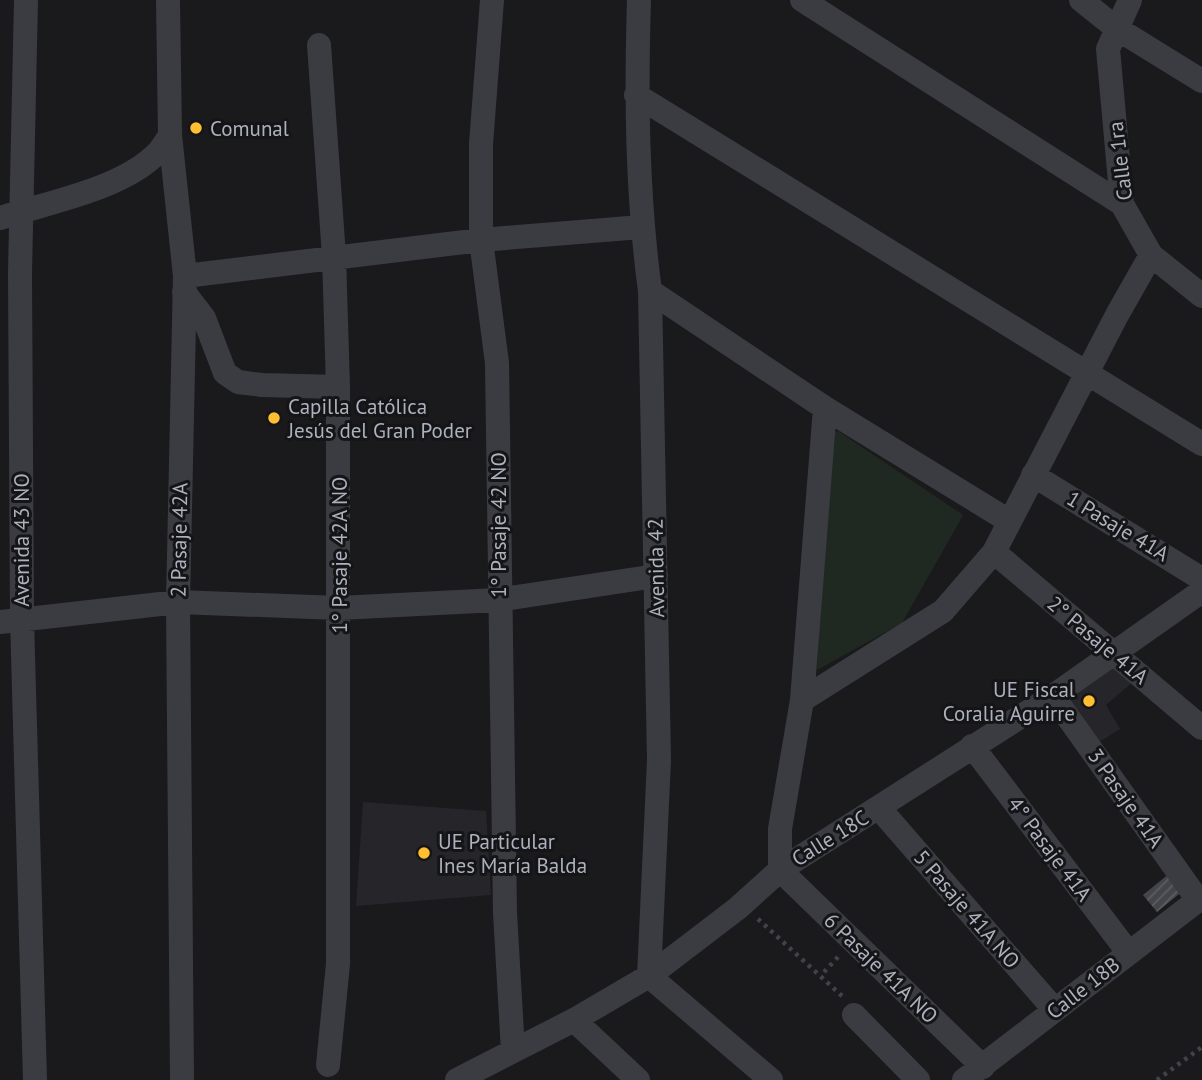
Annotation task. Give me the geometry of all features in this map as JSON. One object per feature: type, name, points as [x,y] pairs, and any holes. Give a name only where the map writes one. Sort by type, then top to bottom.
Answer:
[{"type":"street","name":"Avenida 43 NO","points":[[26,0],[24,210],[11,620],[35,1080]]},
{"type":"street","name":"2 Pasaje 42A","points":[[168,0],[170,135],[184,284],[178,602],[182,1080]]},
{"type":"street","name":"1° Pasaje 42 NO","points":[[492,0],[481,144],[481,240],[497,363],[498,600],[505,913],[513,1051]]},
{"type":"street","name":"Avenida 42","points":[[639,0],[636,95],[641,227],[650,291],[659,760],[649,976]]},
{"type":"street","points":[[802,0],[1122,204]]},
{"type":"street","points":[[1081,0],[1116,28],[1202,81]]},
{"type":"street","name":"Calle 1ra","points":[[1130,0],[1108,49],[1122,204],[1151,255],[1202,296]]},
{"type":"street","name":"1° Pasaje 42A NO","points":[[319,45],[334,256],[338,387],[338,964],[328,1065]]},
{"type":"street","points":[[636,95],[1202,444]]},
{"type":"street","points":[[0,218],[91,189],[134,171],[154,157],[170,135]]},
{"type":"street","points":[[338,387],[262,386],[237,382],[225,373],[204,318],[184,284],[334,256],[481,240],[641,227]]},
{"type":"street","points":[[802,700],[943,611],[994,552],[1151,255]]},
{"type":"street","points":[[650,291],[825,408],[1009,521]]},
{"type":"street","points":[[780,870],[782,818],[802,700],[825,408]]},
{"type":"street","name":"1 Pasaje 41A","points":[[1033,475],[1202,579]]},
{"type":"street","name":"2° Pasaje 41A","points":[[994,552],[1202,728]]},
{"type":"street","points":[[11,620],[178,602],[339,608],[498,600],[656,576]]},
{"type":"street","name":"Calle 18C","points":[[457,1080],[574,1020],[649,976],[737,908],[780,870],[1053,696],[1202,591]]},
{"type":"street","name":"3 Pasaje 41A","points":[[1053,696],[1200,899]]},
{"type":"street","name":"4° Pasaje 41A","points":[[972,746],[1128,952]]},
{"type":"street","name":"5 Pasaje 41A NO","points":[[879,808],[1054,1009]]},
{"type":"street","name":"6 Pasaje 41A NO","points":[[780,870],[974,1073]]},
{"type":"street","name":"Calle 18B","points":[[974,1073],[1200,899]]},
{"type":"street","points":[[649,976],[771,1080]]},
{"type":"street","points":[[849,1007],[918,1080]]},
{"type":"street","points":[[574,1020],[638,1080]]},
{"type":"path","points":[[754,916],[849,1007]]},
{"type":"path","points":[[1157,1080],[1202,1046]]},
{"type":"shaded area","points":[[838,431],[963,515],[902,623],[817,670],[828,435]]},
{"type":"shaded area","name":"UE Fiscal Coralia Aguirre","points":[[1114,662],[1134,681],[1106,705],[1120,729],[1096,744],[1065,697]]},
{"type":"shaded area","name":"UE Particular Ines María Balda","points":[[363,802],[486,811],[491,895],[356,906]]},
{"type":"building","points":[[1170,873],[1184,890],[1157,912],[1143,895]]},
{"type":"place","name":"Comunal","points":[[196,128]]},
{"type":"place","name":"Capilla Católica Jesús del Gran Poder","points":[[274,418]]},
{"type":"place","name":"UE Fiscal Coralia Aguirre","points":[[1089,701]]},
{"type":"place","name":"UE Particular Ines María Balda","points":[[424,853]]}]
